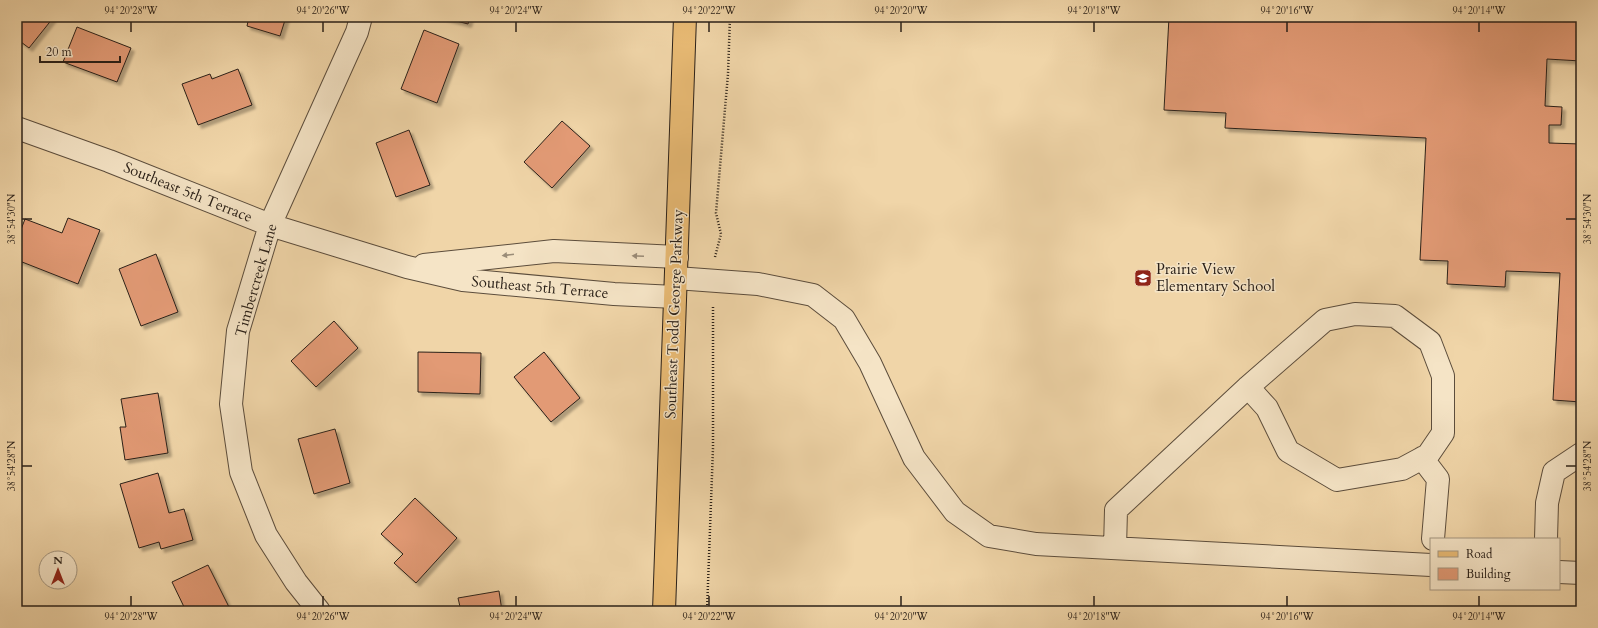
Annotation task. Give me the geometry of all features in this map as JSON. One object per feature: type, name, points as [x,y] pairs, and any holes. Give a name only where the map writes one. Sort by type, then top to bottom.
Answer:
[{"type":"main road","name":"Southeast Todd George Parkway","points":[[664,611],[685,17]]},
{"type":"street","name":"Timbercreek Lane","points":[[319,611],[296,582],[266,535],[240,472],[231,404],[238,331],[270,225],[357,32],[361,17]]},
{"type":"street","name":"Southeast 5th Terrace","points":[[17,128],[109,161],[270,225],[407,267],[463,280],[614,294],[676,277]]},
{"type":"street","name":"Southeast 5th Terrace","points":[[407,267],[515,254],[554,251],[676,277]]},
{"type":"street","points":[[676,277],[758,284],[813,295],[844,319],[870,363],[914,458],[955,512],[989,536],[1036,544],[1430,565]]},
{"type":"street","points":[[1115,548],[1116,510],[1248,388],[1325,320],[1355,314],[1395,316],[1430,342],[1443,376],[1443,433],[1428,455],[1402,469],[1337,480],[1288,451],[1267,408],[1248,388]]},
{"type":"street","points":[[1546,538],[1547,503],[1554,472],[1581,454]]},
{"type":"street","points":[[1422,458],[1438,479],[1433,538]]},
{"type":"street","points":[[1560,572],[1581,573]]},
{"type":"path","points":[[721,234],[716,213],[728,74],[730,17]]},
{"type":"path","points":[[707,611],[713,448],[713,322]]},
{"type":"building","points":[[17,17],[53,18],[29,48],[17,39]]},
{"type":"building","points":[[249,17],[286,17],[280,36],[247,26]]},
{"type":"building","points":[[441,17],[470,17],[468,24]]},
{"type":"building","points":[[1169,17],[1581,17],[1581,61],[1547,59],[1545,106],[1562,107],[1561,125],[1549,125],[1549,143],[1581,144],[1581,402],[1553,400],[1560,273],[1506,271],[1505,287],[1447,284],[1448,261],[1420,260],[1426,138],[1225,128],[1226,113],[1164,110]]},
{"type":"building","points":[[77,27],[131,48],[117,82],[63,62]]},
{"type":"building","points":[[424,30],[459,44],[437,103],[401,89]]},
{"type":"building","points":[[238,69],[252,105],[198,125],[182,84],[210,74],[212,79]]},
{"type":"building","points":[[562,121],[590,146],[552,188],[524,162]]},
{"type":"building","points":[[409,130],[430,185],[396,197],[376,143]]},
{"type":"building","points":[[68,218],[100,230],[78,284],[17,260],[17,240],[25,219],[62,233]]},
{"type":"building","points":[[156,254],[178,312],[141,326],[119,269]]},
{"type":"building","points":[[334,321],[358,348],[316,387],[291,361]]},
{"type":"building","points":[[418,352],[481,353],[480,394],[418,392]]},
{"type":"building","points":[[544,352],[580,398],[551,422],[514,377]]},
{"type":"building","points":[[158,393],[168,453],[125,460],[120,427],[126,427],[121,399]]},
{"type":"building","points":[[335,429],[350,483],[314,494],[298,439]]},
{"type":"building","points":[[158,473],[169,513],[184,509],[193,540],[161,549],[159,542],[139,548],[120,484]]},
{"type":"building","points":[[415,498],[457,538],[416,583],[394,563],[403,554],[381,534]]},
{"type":"building","points":[[208,565],[231,611],[186,611],[172,582]]},
{"type":"building","points":[[499,591],[502,611],[461,611],[458,598]]},
{"type":"place","name":"Prairie View Elementary School","points":[[1143,278]]}]
